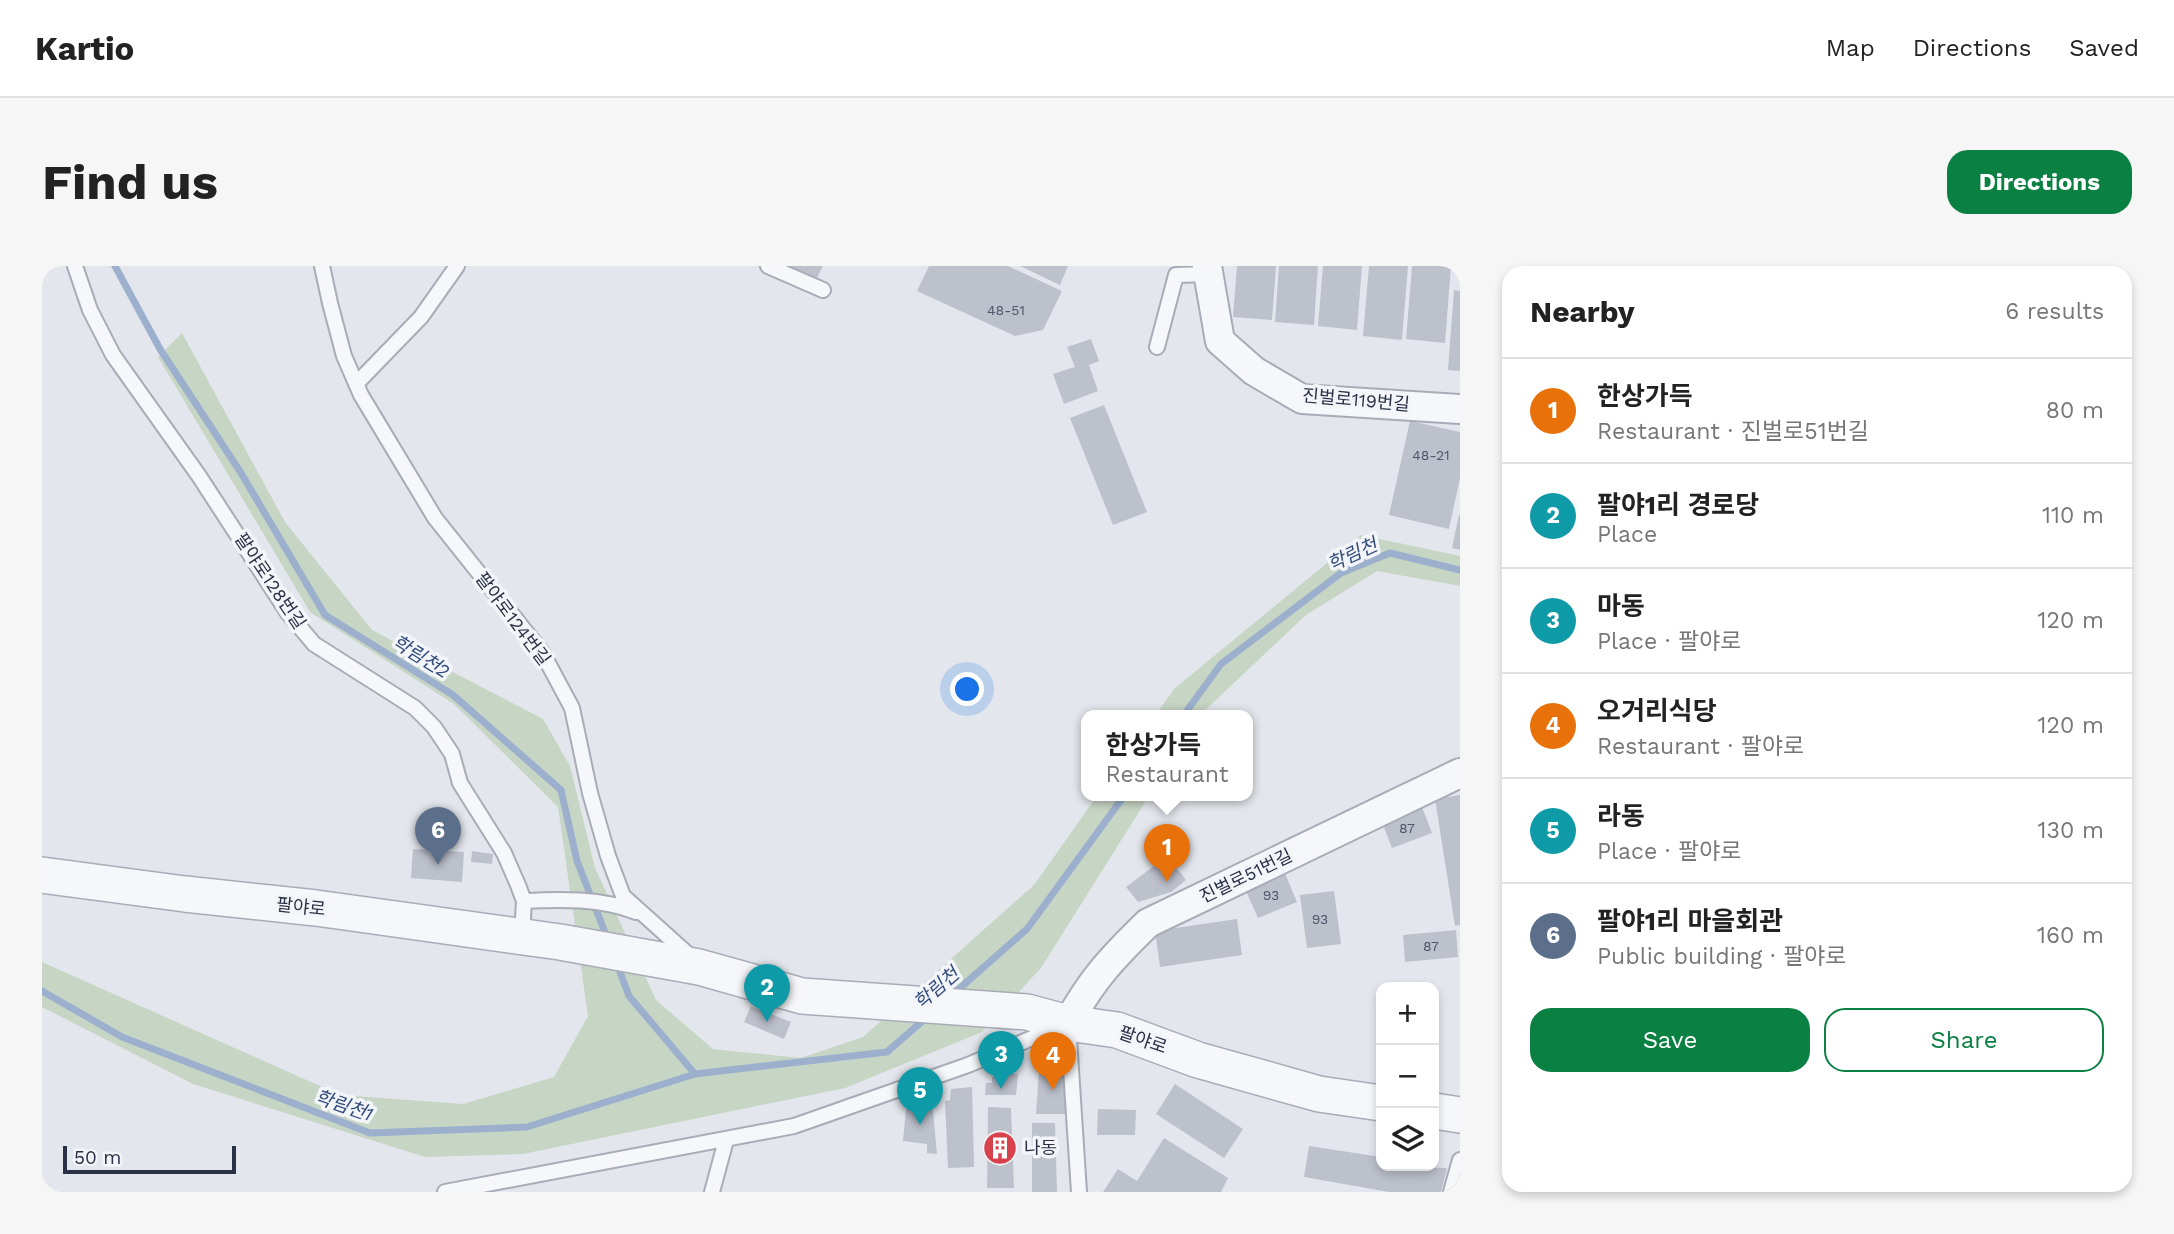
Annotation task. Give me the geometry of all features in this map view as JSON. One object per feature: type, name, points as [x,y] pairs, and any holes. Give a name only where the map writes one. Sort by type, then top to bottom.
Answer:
[{"type":"street","name":"진벌로119번길","points":[[1209,270],[1220,341],[1254,371],[1302,399],[1460,409]]},
{"type":"street","name":"진벌로51번길","points":[[1068,1023],[1086,990],[1148,923],[1460,773]]},
{"type":"street","name":"팔야로","points":[[42,875],[316,908],[560,942],[703,968],[818,998],[1027,1012],[1068,1023],[1117,1030],[1198,1060],[1319,1094],[1376,1102]]},
{"type":"street","points":[[1439,1112],[1460,1115]]},
{"type":"lane","name":"팔야로128번길","points":[[75,266],[90,310],[113,355],[206,487],[288,612],[314,643],[415,708],[434,727],[452,754],[460,783],[504,853],[524,901],[522,936]]},
{"type":"lane","name":"팔야로124번길","points":[[322,266],[344,356],[356,384],[435,517],[542,652],[572,708],[590,793],[623,896],[703,968]]},
{"type":"lane","points":[[356,384],[421,317],[457,266]]},
{"type":"lane","points":[[768,266],[823,290]]},
{"type":"lane","points":[[1157,346],[1176,275],[1209,270]]},
{"type":"lane","points":[[524,901],[617,904],[647,917]]},
{"type":"lane","points":[[445,1192],[794,1126],[968,1065],[1068,1023],[1079,1192]]},
{"type":"lane","points":[[712,1192],[726,1140]]},
{"type":"lane","points":[[1451,1192],[1460,1160]]},
{"type":"green space","points":[[182,333],[285,522],[372,630],[543,719],[570,766],[595,868],[656,1000],[713,1049],[801,1058],[863,1037],[1034,885],[1093,801],[1146,801],[1041,968],[982,1032],[845,1088],[523,1154],[425,1157],[193,1084],[42,1007],[42,962],[340,1095],[463,1104],[554,1077],[588,1016],[558,807],[454,704],[310,612],[158,357]]},
{"type":"green space","points":[[1361,535],[1460,556],[1460,586],[1377,571],[1306,615],[1205,710],[1159,710],[1174,689]]},
{"type":"building","points":[[788,266],[823,266],[816,280]]},
{"type":"building","points":[[929,266],[1008,266],[1062,291],[1043,330],[1015,336],[917,291]]},
{"type":"building","points":[[1020,266],[1068,266],[1060,285]]},
{"type":"building","points":[[1237,266],[1276,266],[1272,320],[1233,317]]},
{"type":"building","points":[[1279,266],[1318,266],[1314,325],[1275,322]]},
{"type":"building","points":[[1323,266],[1362,266],[1357,330],[1318,326]]},
{"type":"building","points":[[1369,266],[1408,266],[1402,340],[1363,336]]},
{"type":"building","points":[[1412,266],[1451,266],[1445,343],[1406,339]]},
{"type":"building","points":[[1454,290],[1460,291],[1460,371],[1448,370]]},
{"type":"building","points":[[1091,339],[1099,361],[1089,365],[1098,391],[1064,404],[1053,374],[1075,367],[1067,347]]},
{"type":"building","points":[[1104,405],[1147,512],[1113,525],[1070,418]]},
{"type":"building","points":[[1410,421],[1460,432],[1460,478],[1449,529],[1389,515]]},
{"type":"building","points":[[1460,515],[1460,550],[1452,548]]},
{"type":"building","points":[[1460,795],[1460,925],[1455,926],[1435,799]]},
{"type":"building","points":[[1422,807],[1432,833],[1392,848],[1382,822]]},
{"type":"building","points":[[413,849],[464,852],[462,882],[411,878]]},
{"type":"building","points":[[472,851],[493,854],[492,864],[471,862]]},
{"type":"building","points":[[1167,856],[1186,880],[1171,892],[1138,902],[1126,887]]},
{"type":"building","points":[[1284,871],[1297,902],[1258,918],[1244,887]]},
{"type":"building","points":[[1334,891],[1341,944],[1307,948],[1300,895]]},
{"type":"building","points":[[1237,919],[1242,955],[1160,967],[1155,931]]},
{"type":"building","points":[[1456,930],[1458,957],[1405,962],[1403,935]]},
{"type":"building","points":[[751,1006],[791,1022],[784,1039],[744,1022]]},
{"type":"building","points":[[1039,1070],[1068,1071],[1065,1114],[1036,1114]]},
{"type":"building","points":[[1004,1073],[1018,1074],[1016,1095],[985,1095],[986,1083],[992,1083],[992,1077],[1003,1077]]},
{"type":"building","points":[[1175,1084],[1243,1129],[1224,1158],[1156,1114]]},
{"type":"building","points":[[972,1087],[974,1167],[948,1168],[945,1101],[950,1100],[951,1089]]},
{"type":"building","name":"나동","points":[[988,1107],[1011,1108],[1014,1188],[987,1188]]},
{"type":"building","points":[[906,1109],[933,1110],[937,1154],[927,1153],[927,1144],[903,1141]]},
{"type":"building","points":[[1098,1109],[1136,1110],[1135,1135],[1097,1135]]},
{"type":"building","points":[[1032,1123],[1055,1123],[1057,1192],[1032,1192]]},
{"type":"building","points":[[1164,1138],[1228,1178],[1221,1192],[1103,1192],[1118,1169],[1137,1181]]},
{"type":"building","points":[[1309,1146],[1376,1156],[1376,1171],[1439,1171],[1439,1168],[1447,1168],[1441,1192],[1389,1192],[1304,1177]]},
{"type":"waterway","name":"학림천2","points":[[115,266],[160,349],[241,473],[325,615],[453,695],[561,790],[577,861],[608,940]]},
{"type":"waterway","name":"학림천","points":[[1187,710],[1221,664],[1341,573],[1390,553],[1460,570]]},
{"type":"waterway","name":"학림천","points":[[951,996],[1027,929],[1120,801]]},
{"type":"waterway","name":"학림천2","points":[[617,964],[629,996],[695,1074]]},
{"type":"waterway","name":"학림천1","points":[[42,991],[122,1037],[370,1133],[527,1127],[695,1074],[887,1052],[927,1017]]},
{"type":"place","name":"팔야1리 마을회관","points":[[438,865]]},
{"type":"place","name":"한상가득","points":[[1167,882]]},
{"type":"place","name":"팔야1리 경로당","points":[[767,1022]]},
{"type":"place","name":"마동","points":[[1001,1089]]},
{"type":"place","name":"오거리식당","points":[[1053,1090]]},
{"type":"place","name":"라동","points":[[920,1125]]},
{"type":"place","name":"나동","points":[[1000,1148]]}]
